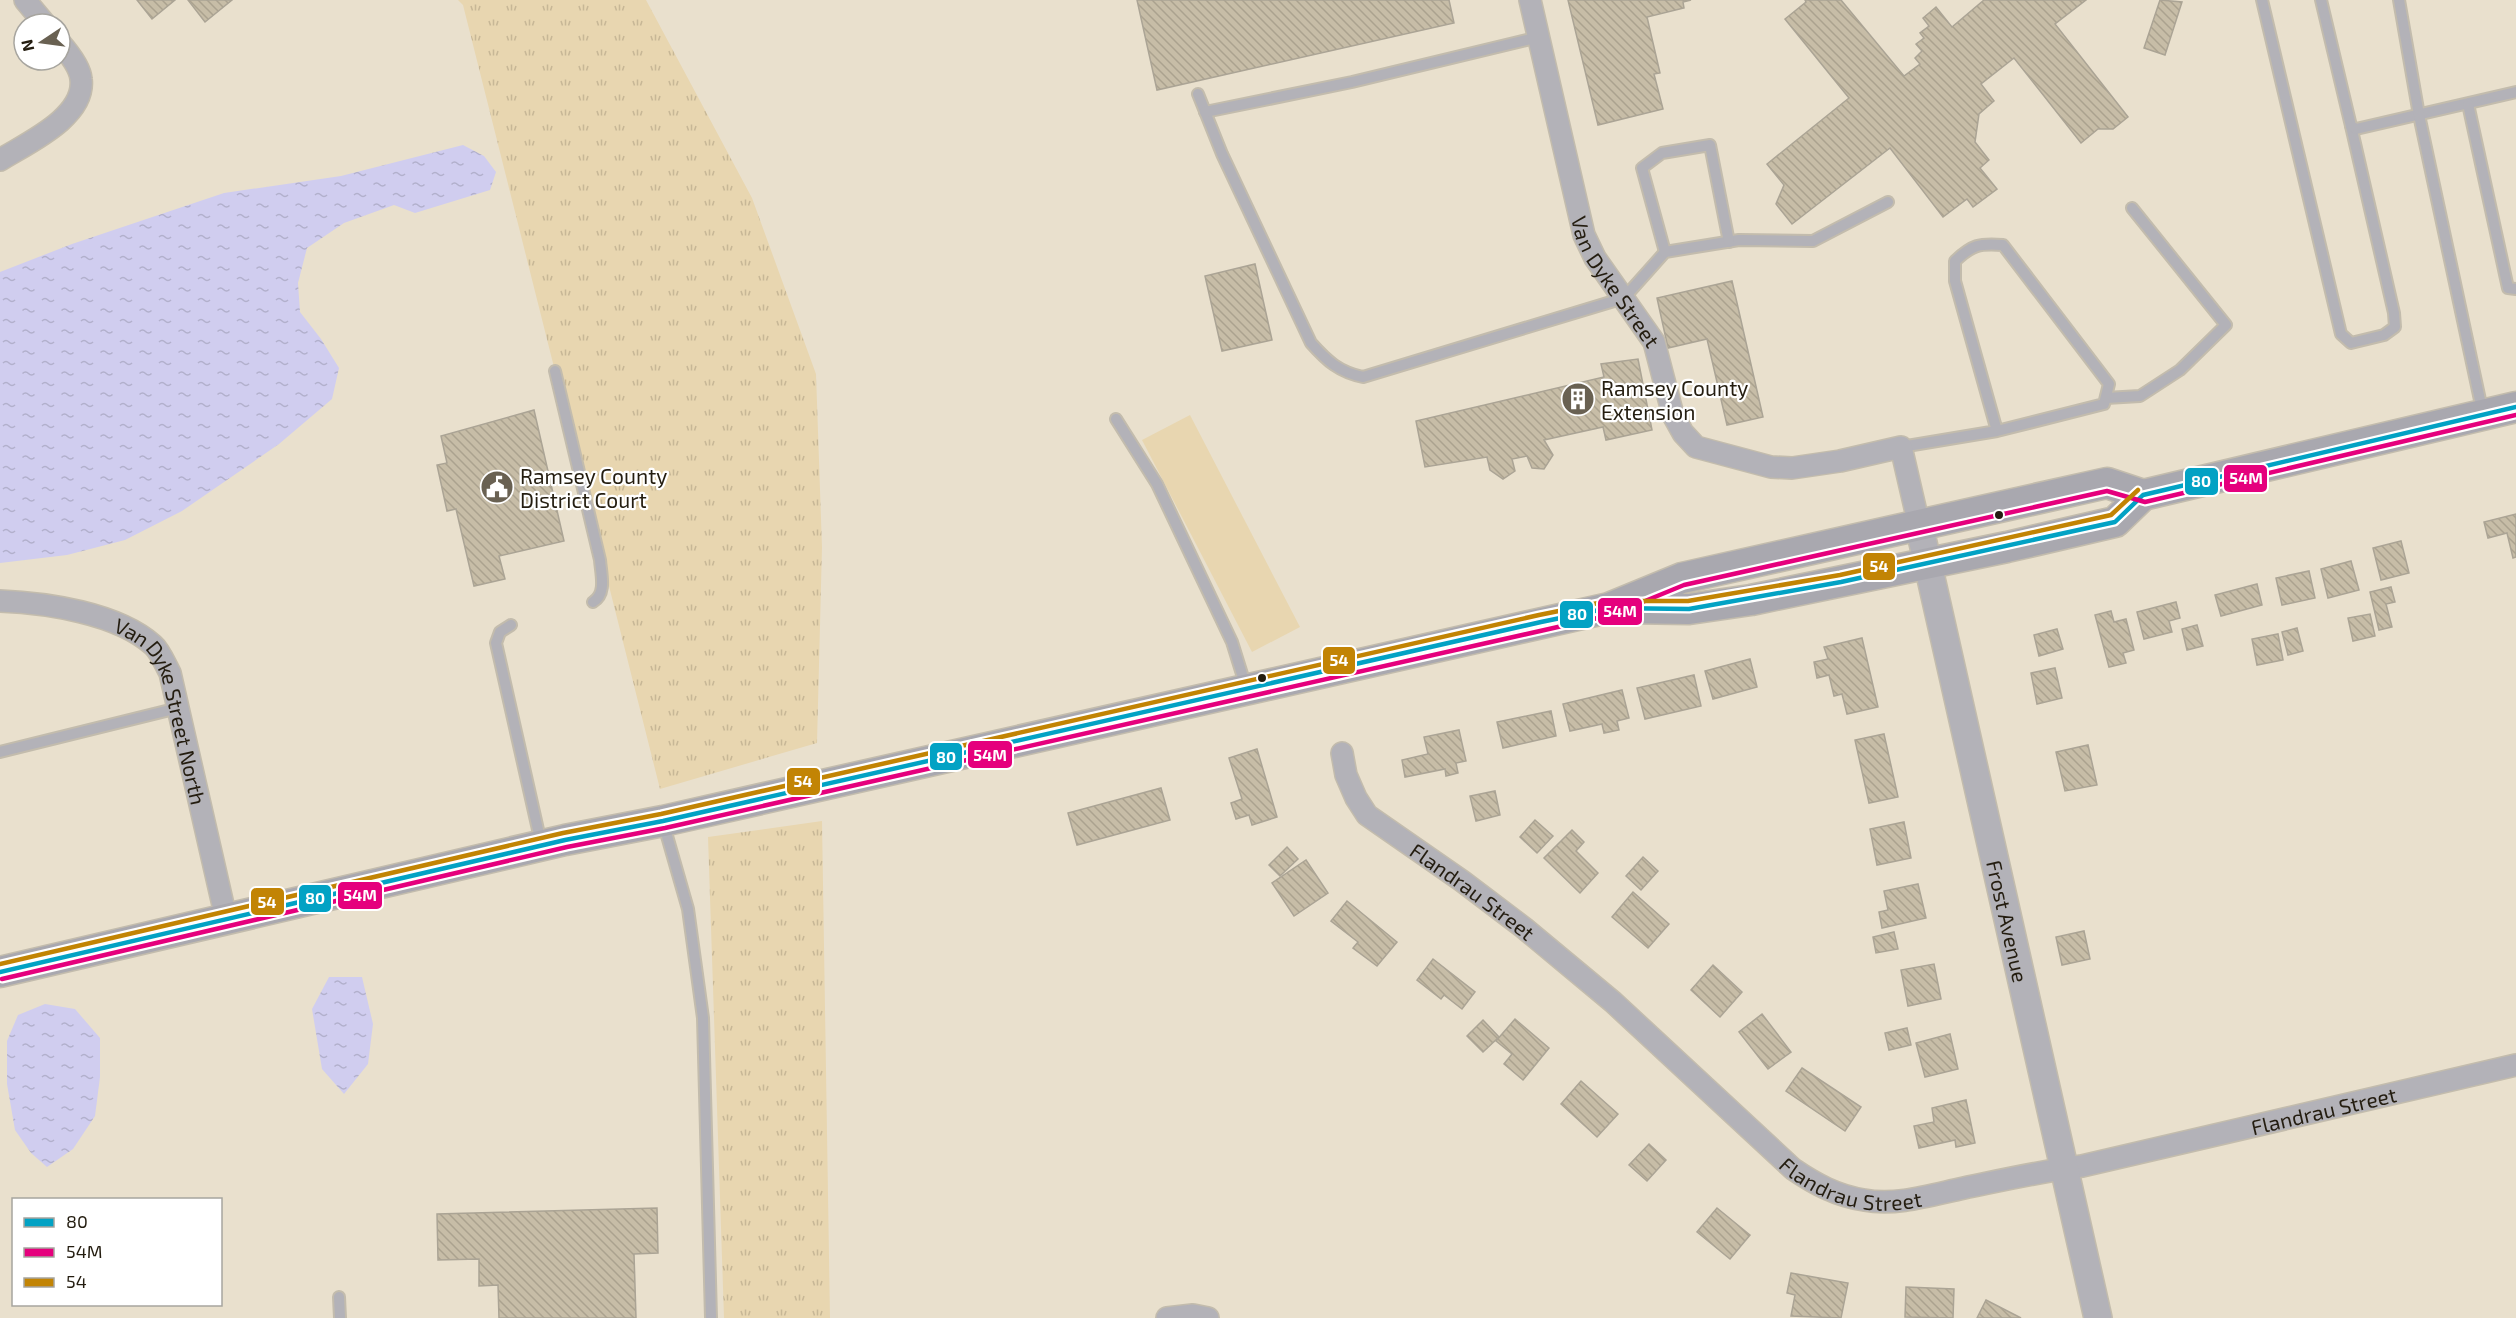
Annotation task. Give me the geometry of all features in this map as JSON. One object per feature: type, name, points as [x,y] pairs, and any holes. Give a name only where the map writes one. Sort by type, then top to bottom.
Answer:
[{"type":"main road","points":[[1609,608],[1689,609],[1791,592],[1928,564],[2115,522],[2143,495],[2516,407]]},
{"type":"main road","points":[[0,972],[542,846],[663,821],[1609,608],[1682,578],[2107,483],[2143,495]]},
{"type":"street","points":[[25,0],[35,12]]},
{"type":"street","name":"Van Dyke Street","points":[[1530,0],[1584,234],[1591,251],[1654,342],[1673,415],[1683,433],[1696,447],[1771,466],[1792,468],[1840,461],[1902,447]]},
{"type":"street","points":[[0,160],[66,118],[77,100],[81,78],[72,63]]},
{"type":"street","points":[[1902,447],[1919,525]]},
{"type":"street","name":"Frost Avenue","points":[[1919,525],[2098,1318]]},
{"type":"street","name":"Van Dyke Street North","points":[[0,601],[31,603],[114,621],[155,646],[170,673],[226,918]]},
{"type":"street","name":"Flandrau Street","points":[[1342,753],[1346,775],[1356,798],[1367,815],[1462,881],[1524,928],[1613,1002],[1793,1169],[1814,1183],[1838,1194],[1864,1200],[1890,1202],[2082,1166],[2516,1065]]},
{"type":"street","points":[[1167,1318],[1193,1315],[1208,1318]]},
{"type":"lane","points":[[2262,0],[2341,334],[2351,343],[2384,335],[2395,327],[2394,313],[2321,0]]},
{"type":"lane","points":[[2399,0],[2419,115],[2483,415]]},
{"type":"lane","points":[[1205,112],[1352,82],[1539,37]]},
{"type":"lane","points":[[2351,126],[2356,129],[2363,128],[2516,92]]},
{"type":"lane","points":[[1197,94],[1222,154],[1311,343],[1332,366],[1347,374],[1364,377],[1624,298],[1665,252],[1729,242],[1813,242],[1888,202]]},
{"type":"lane","points":[[2468,104],[2508,288],[2516,289]]},
{"type":"lane","points":[[1665,252],[1642,168],[1662,153],[1710,145],[1729,242]]},
{"type":"lane","points":[[2106,398],[2140,396],[2180,370],[2226,325],[2132,208]]},
{"type":"lane","points":[[1902,447],[1997,431],[2104,404],[2109,384],[2003,245],[1971,246],[1955,261],[1954,282],[1997,431]]},
{"type":"lane","points":[[555,370],[600,560],[602,588],[597,600],[593,602]]},
{"type":"lane","points":[[1116,418],[1157,484],[1232,642],[1246,689]]},
{"type":"lane","points":[[511,625],[500,632],[496,643],[542,846]]},
{"type":"lane","points":[[0,752],[178,708]]},
{"type":"lane","points":[[663,821],[688,909],[702,1018],[711,1318]]},
{"type":"lane","points":[[339,1297],[340,1318]]},
{"type":"green space","points":[[458,0],[646,0],[752,198],[816,374],[822,547],[817,743],[660,789],[463,5]]},
{"type":"green space","points":[[1190,415],[1300,627],[1252,652],[1142,440]]},
{"type":"green space","points":[[822,821],[830,1318],[724,1318],[708,837]]},
{"type":"water","points":[[463,145],[484,156],[496,172],[490,190],[415,213],[394,205],[344,223],[307,248],[298,283],[300,312],[321,339],[339,368],[332,399],[279,444],[182,511],[125,540],[67,555],[0,563],[0,272],[72,244],[224,193],[341,176]]},
{"type":"water","points":[[329,977],[362,977],[373,1024],[368,1064],[344,1094],[322,1069],[312,1009]]},
{"type":"water","points":[[45,1004],[75,1009],[100,1038],[100,1077],[95,1116],[73,1149],[47,1167],[31,1153],[15,1130],[7,1084],[7,1041],[18,1015]]},
{"type":"building","points":[[137,0],[175,0],[152,19]]},
{"type":"building","points":[[188,0],[232,0],[205,22]]},
{"type":"building","points":[[1137,0],[1449,0],[1454,23],[1157,90]]},
{"type":"building","points":[[1568,0],[1691,0],[1683,2],[1684,8],[1647,17],[1660,73],[1654,74],[1663,109],[1598,125]]},
{"type":"building","points":[[1805,0],[1841,0],[1904,76],[1920,64],[1915,58],[1922,51],[1916,44],[1924,38],[1920,33],[1929,26],[1923,18],[1936,7],[1952,27],[1984,0],[2086,0],[2055,24],[2128,117],[2113,129],[2098,129],[2081,143],[2014,58],[1981,84],[1994,101],[1979,114],[1975,142],[1989,160],[1980,168],[1997,189],[1973,207],[1967,199],[1943,217],[1890,148],[1792,224],[1776,204],[1784,185],[1767,164],[1849,98],[1785,19],[1806,2]]},
{"type":"building","points":[[2160,0],[2182,2],[2165,55],[2144,48]]},
{"type":"building","points":[[1255,264],[1272,340],[1222,351],[1205,276]]},
{"type":"building","points":[[1732,281],[1763,417],[1727,425],[1707,339],[1668,348],[1657,298]]},
{"type":"building","name":"Ramsey County Extension","points":[[1638,359],[1652,430],[1606,440],[1603,427],[1544,440],[1553,455],[1544,469],[1532,468],[1527,456],[1512,459],[1515,471],[1503,479],[1490,470],[1487,457],[1425,467],[1416,421],[1604,377],[1601,364]]},
{"type":"building","name":"Ramsey County District Court","points":[[534,410],[564,541],[499,556],[505,579],[474,586],[456,509],[447,511],[437,465],[447,463],[441,436]]},
{"type":"building","points":[[2516,514],[2516,557],[2513,558],[2507,533],[2488,538],[2484,522]]},
{"type":"building","points":[[2401,541],[2409,573],[2381,580],[2373,548]]},
{"type":"building","points":[[2351,561],[2359,590],[2328,598],[2321,569]]},
{"type":"building","points":[[2309,571],[2315,598],[2282,605],[2276,578]]},
{"type":"building","points":[[2257,584],[2262,605],[2221,616],[2215,595]]},
{"type":"building","points":[[2391,587],[2395,602],[2386,604],[2392,627],[2379,630],[2370,592]]},
{"type":"building","points":[[2176,602],[2180,618],[2169,621],[2172,632],[2144,639],[2137,612]]},
{"type":"building","points":[[2111,611],[2114,622],[2126,619],[2134,650],[2123,653],[2126,663],[2109,667],[2095,615]]},
{"type":"building","points":[[2370,614],[2375,636],[2353,641],[2348,618]]},
{"type":"building","points":[[2197,625],[2203,646],[2187,650],[2182,629]]},
{"type":"building","points":[[2297,628],[2303,651],[2288,655],[2282,632]]},
{"type":"building","points":[[2057,629],[2063,649],[2039,656],[2034,635]]},
{"type":"building","points":[[2278,634],[2283,660],[2257,665],[2252,639]]},
{"type":"building","points":[[1862,638],[1878,707],[1847,714],[1842,694],[1834,696],[1829,675],[1817,678],[1814,662],[1828,659],[1824,647]]},
{"type":"building","points":[[1750,659],[1757,687],[1713,699],[1705,671]]},
{"type":"building","points":[[2055,668],[2062,698],[2037,704],[2031,673]]},
{"type":"building","points":[[1694,675],[1701,706],[1645,719],[1637,688]]},
{"type":"building","points":[[1622,690],[1629,718],[1617,721],[1619,730],[1604,733],[1602,724],[1570,731],[1563,704]]},
{"type":"building","points":[[1551,711],[1556,736],[1503,748],[1497,722]]},
{"type":"building","points":[[1459,730],[1466,761],[1456,763],[1458,773],[1446,776],[1445,769],[1405,777],[1402,760],[1428,754],[1424,737]]},
{"type":"building","points":[[1884,734],[1898,797],[1869,803],[1855,740]]},
{"type":"building","points":[[2088,745],[2097,785],[2065,791],[2056,752]]},
{"type":"building","points":[[1257,749],[1277,817],[1252,825],[1249,815],[1236,819],[1231,803],[1242,799],[1229,758]]},
{"type":"building","points":[[1161,788],[1170,820],[1077,845],[1068,813]]},
{"type":"building","points":[[1495,791],[1500,815],[1476,821],[1470,796]]},
{"type":"building","points":[[1535,820],[1553,836],[1537,853],[1520,837]]},
{"type":"building","points":[[1904,822],[1911,858],[1877,865],[1870,829]]},
{"type":"building","points":[[1572,830],[1584,842],[1576,851],[1598,873],[1580,893],[1544,858]]},
{"type":"building","points":[[1287,847],[1298,859],[1280,876],[1269,865]]},
{"type":"building","points":[[1643,857],[1658,871],[1641,890],[1626,876]]},
{"type":"building","points":[[1306,860],[1328,893],[1294,916],[1272,883]]},
{"type":"building","points":[[1918,884],[1926,918],[1882,928],[1879,912],[1888,910],[1884,891]]},
{"type":"building","points":[[1633,892],[1669,924],[1648,948],[1612,917]]},
{"type":"building","points":[[1347,901],[1397,942],[1377,966],[1353,948],[1358,942],[1331,921]]},
{"type":"building","points":[[2084,931],[2090,959],[2062,965],[2056,937]]},
{"type":"building","points":[[1894,932],[1898,949],[1876,953],[1873,937]]},
{"type":"building","points":[[1433,959],[1475,992],[1462,1009],[1444,995],[1441,999],[1417,980]]},
{"type":"building","points":[[1934,964],[1941,999],[1908,1006],[1901,970]]},
{"type":"building","points":[[1713,965],[1742,992],[1720,1017],[1691,990]]},
{"type":"building","points":[[1762,1014],[1791,1052],[1768,1069],[1739,1032]]},
{"type":"building","points":[[1515,1019],[1549,1048],[1523,1080],[1504,1064],[1512,1054],[1496,1041]]},
{"type":"building","points":[[1483,1020],[1499,1037],[1483,1052],[1467,1036]]},
{"type":"building","points":[[1907,1028],[1911,1045],[1889,1050],[1885,1033]]},
{"type":"building","points":[[1950,1034],[1958,1069],[1925,1077],[1916,1043]]},
{"type":"building","points":[[1802,1068],[1861,1107],[1845,1131],[1786,1091]]},
{"type":"building","points":[[1581,1081],[1618,1114],[1597,1137],[1561,1104]]},
{"type":"building","points":[[1966,1100],[1975,1143],[1956,1147],[1955,1140],[1919,1148],[1914,1126],[1934,1122],[1932,1108]]},
{"type":"building","points":[[1649,1144],[1666,1160],[1647,1181],[1629,1165]]},
{"type":"building","points":[[657,1208],[658,1253],[634,1254],[636,1318],[499,1318],[498,1285],[479,1286],[479,1259],[438,1260],[437,1214]]},
{"type":"building","points":[[1717,1208],[1750,1235],[1730,1259],[1697,1232]]},
{"type":"building","points":[[1791,1273],[1848,1283],[1841,1318],[1791,1316],[1795,1295],[1787,1293]]},
{"type":"building","points":[[1906,1287],[1954,1289],[1953,1318],[1905,1317]]},
{"type":"building","points":[[1986,1300],[2021,1318],[1977,1318]]},
{"type":"transit line","name":"80","points":[[0,972],[565,840],[663,821],[1541,622],[1609,608],[1689,609],[1841,582],[2115,522],[2143,495],[2516,407]]},
{"type":"transit line","name":"54M","points":[[2,979],[567,847],[665,828],[1611,615],[1684,585],[2107,491],[2145,502],[2516,415]]},
{"type":"transit line","name":"54","points":[[0,964],[563,833],[661,814],[1539,615],[1608,601],[1688,601],[1840,575],[2111,515],[2138,490]]},
{"type":"place","name":"Ramsey County Extension","points":[[1578,399]]},
{"type":"place","name":"Ramsey County District Court","points":[[497,487]]}]
